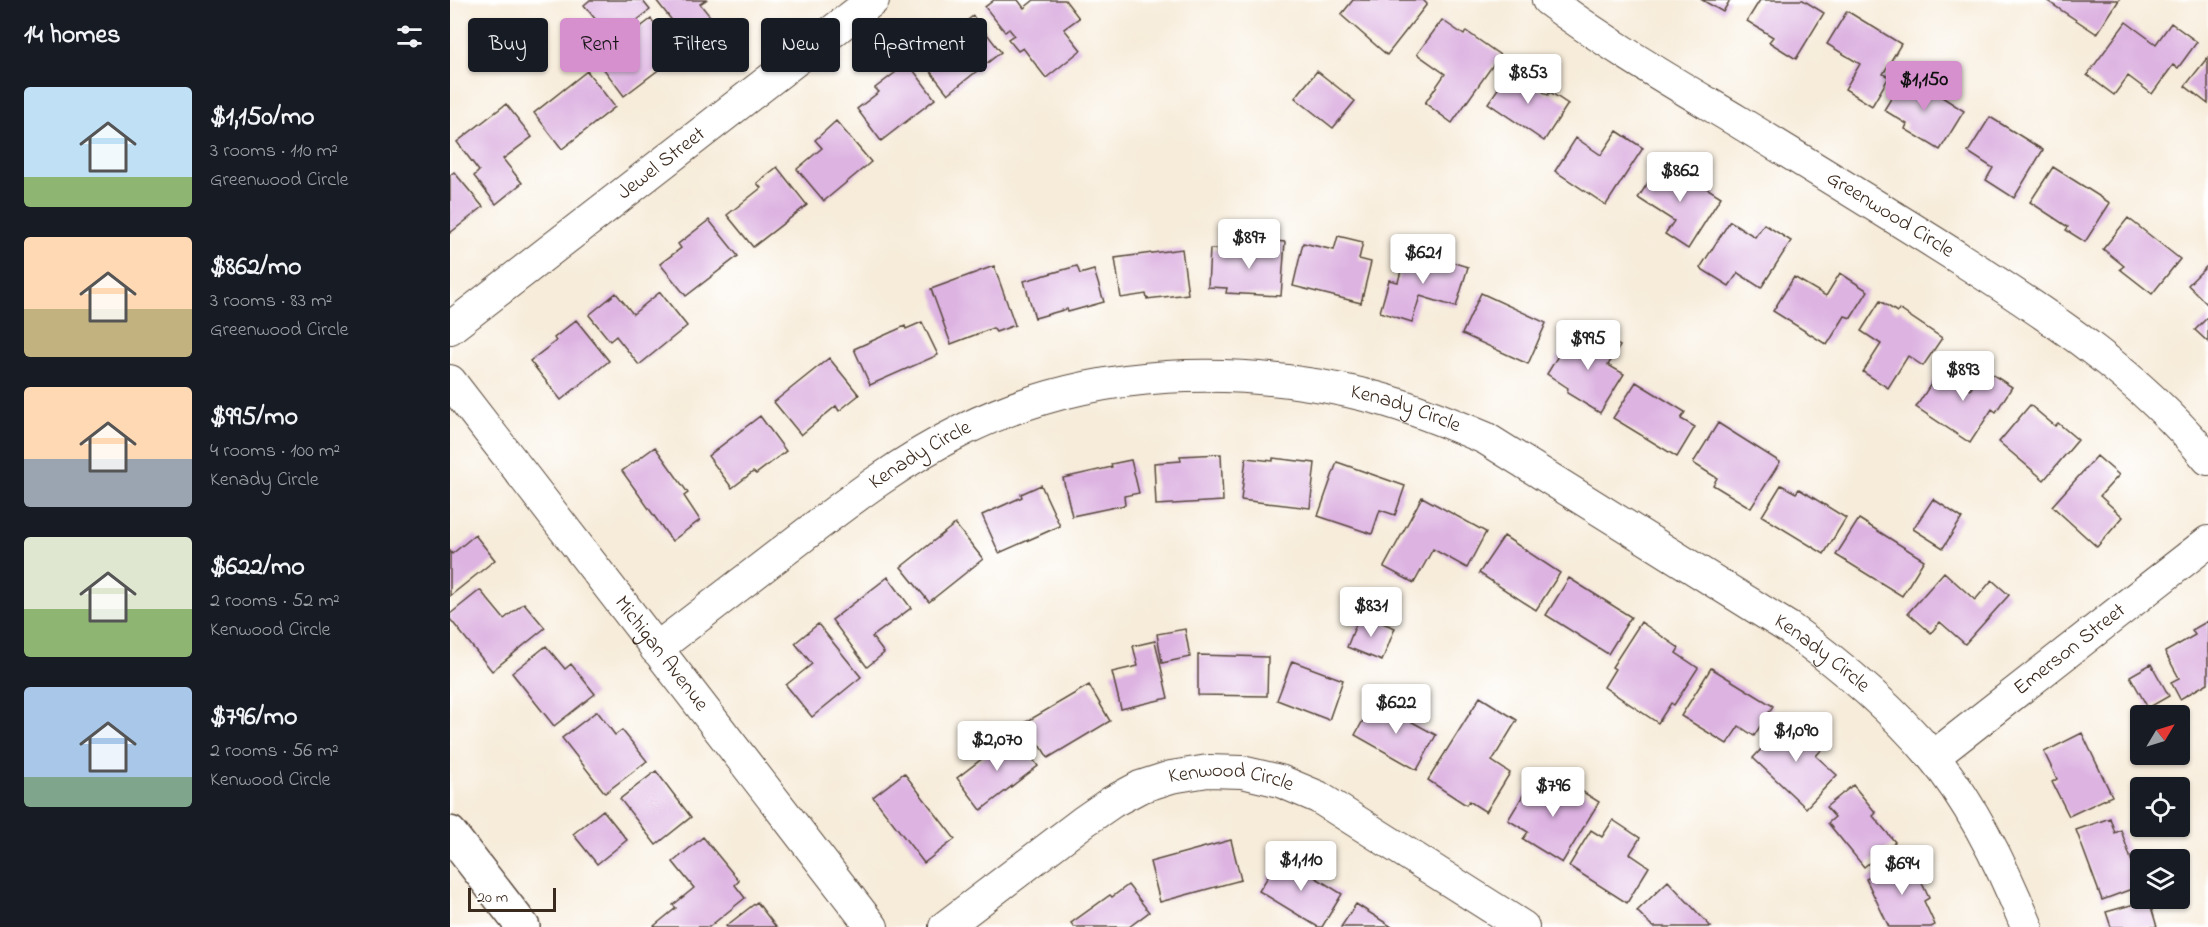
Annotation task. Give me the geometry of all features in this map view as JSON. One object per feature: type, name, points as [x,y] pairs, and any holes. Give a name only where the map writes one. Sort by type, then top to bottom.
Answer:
[{"type":"main road","points":[[450,833],[523,927]]},
{"type":"street","name":"Jewel Street","points":[[450,328],[873,0]]},
{"type":"street","name":"Greenwood Circle","points":[[1548,0],[1645,66],[1862,197],[2044,313],[2120,371],[2158,406],[2208,459]]},
{"type":"street","name":"Kenady Circle","points":[[656,649],[873,485],[921,454],[972,426],[1045,397],[1152,377],[1257,377],[1310,383],[1379,399],[1432,416],[1485,438],[1789,628],[1858,680],[1933,757],[1986,838],[2010,885],[2027,927]]},
{"type":"street","name":"Michigan Avenue","points":[[450,381],[872,927]]},
{"type":"street","name":"Emerson Street","points":[[1933,757],[2208,542]]},
{"type":"street","name":"Kenwood Circle","points":[[945,927],[1112,802],[1140,787],[1171,777],[1208,771],[1252,774],[1280,781],[1318,797],[1523,927]]},
{"type":"building","points":[[590,0],[642,0],[650,10],[640,18],[594,18],[584,5]]},
{"type":"building","points":[[656,0],[706,0],[700,4],[711,18],[670,18]]},
{"type":"building","points":[[994,0],[1018,0],[1024,8],[1034,0],[1065,0],[1079,18],[1064,29],[1081,50],[1046,78],[1023,48],[1018,51],[1008,39],[1014,35],[1009,29],[1005,32],[985,7]]},
{"type":"building","points":[[1353,0],[1423,0],[1427,4],[1387,55],[1341,15]]},
{"type":"building","points":[[1702,0],[1730,0],[1723,12]]},
{"type":"building","points":[[1760,0],[1803,0],[1824,13],[1796,59],[1769,42],[1773,37],[1747,21]]},
{"type":"building","points":[[2046,0],[2119,0],[2097,34]]},
{"type":"building","points":[[1847,11],[1901,44],[1883,74],[1889,77],[1872,106],[1845,89],[1860,64],[1827,44]]},
{"type":"building","points":[[652,20],[652,72],[656,72],[624,96],[606,72],[640,72],[640,27]]},
{"type":"building","points":[[1442,20],[1464,35],[1466,31],[1500,55],[1452,123],[1425,103],[1445,74],[1417,54]]},
{"type":"building","points":[[2126,22],[2156,44],[2171,23],[2197,42],[2178,68],[2173,65],[2152,94],[2128,76],[2114,95],[2087,75]]},
{"type":"building","points":[[987,34],[1001,52],[987,63]]},
{"type":"building","points":[[2208,57],[2208,104],[2185,86]]},
{"type":"building","points":[[1511,70],[1548,95],[1550,92],[1568,104],[1544,141],[1488,103]]},
{"type":"building","points":[[1317,71],[1355,101],[1333,128],[1295,98]]},
{"type":"building","points":[[586,72],[615,107],[562,149],[534,113]]},
{"type":"building","points":[[896,72],[915,72],[935,99],[881,141],[857,109],[879,92],[875,88]]},
{"type":"building","points":[[931,72],[976,72],[948,94]]},
{"type":"building","points":[[1906,74],[1964,111],[1940,150],[1905,129],[1907,124],[1884,110]]},
{"type":"building","points":[[506,104],[532,137],[503,159],[522,183],[496,204],[474,176],[479,171],[457,142]]},
{"type":"building","points":[[1990,117],[2043,150],[2014,198],[1986,180],[1993,168],[1968,152]]},
{"type":"building","points":[[836,121],[871,162],[824,201],[797,169],[822,148],[815,140]]},
{"type":"building","points":[[1617,131],[1643,148],[1606,205],[1555,171],[1576,138],[1601,155]]},
{"type":"building","points":[[1660,164],[1682,178],[1684,174],[1721,197],[1688,249],[1665,234],[1674,221],[1638,198]]},
{"type":"building","points":[[777,167],[807,205],[753,247],[727,215],[761,188],[757,183]]},
{"type":"building","points":[[2053,167],[2110,203],[2085,242],[2066,230],[2068,227],[2030,202]]},
{"type":"building","points":[[454,172],[483,207],[450,233],[450,175]]},
{"type":"building","points":[[2128,218],[2180,259],[2152,294],[2120,269],[2124,266],[2103,249]]},
{"type":"building","points":[[709,220],[738,256],[686,296],[660,264],[681,248],[678,244]]},
{"type":"building","points":[[1730,221],[1755,237],[1764,224],[1791,241],[1761,288],[1738,273],[1729,286],[1700,268]]},
{"type":"building","points":[[1338,236],[1363,242],[1359,259],[1371,262],[1361,303],[1293,286],[1303,243],[1334,250]]},
{"type":"building","points":[[1262,240],[1285,242],[1281,296],[1226,293],[1227,288],[1208,287],[1210,249],[1262,253]]},
{"type":"building","points":[[1182,249],[1188,294],[1147,299],[1146,294],[1121,298],[1115,258]]},
{"type":"building","points":[[1407,249],[1468,267],[1456,307],[1420,296],[1412,322],[1380,312],[1389,280],[1398,282]]},
{"type":"building","points":[[2208,265],[2208,305],[2188,285]]},
{"type":"building","points":[[994,266],[1015,325],[996,332],[993,328],[951,344],[931,289]]},
{"type":"building","points":[[1077,266],[1080,274],[1094,270],[1104,302],[1035,318],[1024,281]]},
{"type":"building","points":[[1840,273],[1868,291],[1851,318],[1845,316],[1827,345],[1773,311],[1794,277],[1826,296]]},
{"type":"building","points":[[660,292],[687,326],[639,365],[616,336],[610,341],[589,315],[616,293],[633,314]]},
{"type":"building","points":[[1481,293],[1546,323],[1528,364],[1462,334]]},
{"type":"building","points":[[1880,301],[1897,312],[1899,309],[1942,338],[1923,366],[1908,356],[1888,388],[1863,372],[1881,344],[1861,331]]},
{"type":"building","points":[[2208,317],[2208,342],[2195,330]]},
{"type":"building","points":[[576,320],[609,361],[561,400],[530,361],[556,341],[554,338]]},
{"type":"building","points":[[922,322],[938,355],[870,385],[854,349],[905,326],[906,329]]},
{"type":"building","points":[[1597,332],[1620,346],[1608,365],[1624,374],[1600,413],[1567,393],[1568,388],[1547,374],[1568,339],[1586,350]]},
{"type":"building","points":[[829,358],[859,395],[839,411],[836,406],[801,435],[774,402]]},
{"type":"building","points":[[1984,369],[2012,387],[1996,412],[1992,409],[1970,443],[1916,407],[1940,370],[1970,390]]},
{"type":"building","points":[[1636,382],[1685,412],[1681,419],[1695,427],[1677,457],[1613,418]]},
{"type":"building","points":[[2030,405],[2055,426],[2058,423],[2078,440],[2044,480],[1999,442]]},
{"type":"building","points":[[760,416],[786,451],[756,474],[753,472],[732,488],[708,456]]},
{"type":"building","points":[[1718,423],[1780,462],[1751,508],[1713,485],[1717,478],[1693,463]]},
{"type":"building","points":[[655,447],[688,493],[684,496],[700,520],[672,541],[622,471]]},
{"type":"building","points":[[1221,454],[1223,501],[1156,505],[1154,463],[1181,461],[1180,456]]},
{"type":"building","points":[[2097,456],[2119,475],[2100,496],[2123,517],[2097,547],[2052,506]]},
{"type":"building","points":[[1246,458],[1273,461],[1273,458],[1315,463],[1310,508],[1241,500]]},
{"type":"building","points":[[1131,460],[1139,493],[1124,496],[1125,505],[1072,516],[1063,478],[1112,467],[1111,464]]},
{"type":"building","points":[[1337,462],[1405,486],[1395,515],[1380,510],[1372,534],[1318,516]]},
{"type":"building","points":[[1041,485],[1060,526],[999,553],[982,515],[1022,497],[1021,494]]},
{"type":"building","points":[[1781,485],[1796,493],[1799,489],[1846,518],[1824,554],[1762,516]]},
{"type":"building","points":[[1422,497],[1486,532],[1467,568],[1433,549],[1414,583],[1384,567]]},
{"type":"building","points":[[1933,499],[1962,518],[1943,548],[1913,529]]},
{"type":"building","points":[[1859,519],[1924,560],[1902,596],[1836,555]]},
{"type":"building","points":[[955,524],[983,559],[929,602],[901,567]]},
{"type":"building","points":[[475,535],[495,560],[450,596],[450,551],[452,554]]},
{"type":"building","points":[[1504,536],[1560,573],[1536,610],[1479,573]]},
{"type":"building","points":[[1944,572],[1975,600],[1992,580],[2009,595],[1965,644],[1940,622],[1931,633],[1908,613]]},
{"type":"building","points":[[888,577],[911,608],[872,637],[884,653],[867,667],[832,620]]},
{"type":"building","points":[[1569,578],[1631,617],[1608,654],[1546,615]]},
{"type":"building","points":[[480,590],[504,619],[524,603],[545,628],[492,671],[450,619],[450,614]]},
{"type":"building","points":[[1360,614],[1395,628],[1382,661],[1347,647]]},
{"type":"building","points":[[2208,621],[2208,683],[2180,699],[2171,682],[2179,678],[2165,652],[2195,635],[2192,630]]},
{"type":"building","points":[[1641,622],[1679,648],[1676,653],[1698,668],[1674,705],[1671,703],[1658,723],[1604,687],[1615,669],[1612,667]]},
{"type":"building","points":[[818,624],[861,677],[812,717],[786,685],[812,664],[795,643]]},
{"type":"building","points":[[1185,629],[1190,657],[1162,663],[1157,634]]},
{"type":"building","points":[[1155,641],[1168,698],[1121,709],[1112,672],[1138,666],[1133,646]]},
{"type":"building","points":[[546,646],[565,669],[571,664],[595,694],[554,726],[512,673]]},
{"type":"building","points":[[1198,655],[1268,657],[1267,696],[1198,695]]},
{"type":"building","points":[[1292,661],[1343,680],[1329,720],[1277,700]]},
{"type":"building","points":[[2151,664],[2169,696],[2153,705],[2146,705],[2130,676]]},
{"type":"building","points":[[1711,668],[1773,706],[1754,736],[1739,726],[1727,744],[1681,716]]},
{"type":"building","points":[[1089,685],[1110,721],[1048,758],[1026,722]]},
{"type":"building","points":[[1480,697],[1517,720],[1492,761],[1510,773],[1486,812],[1469,801],[1466,805],[1428,780]]},
{"type":"building","points":[[1374,701],[1436,735],[1417,770],[1355,735]]},
{"type":"building","points":[[597,711],[615,735],[622,730],[647,761],[605,793],[562,738]]},
{"type":"building","points":[[1790,718],[1823,748],[1816,756],[1837,775],[1806,808],[1753,758]]},
{"type":"building","points":[[2082,733],[2112,796],[2069,816],[2052,782],[2057,779],[2044,752]]},
{"type":"building","points":[[1014,734],[1038,766],[981,810],[957,778]]},
{"type":"building","points":[[656,771],[691,817],[656,845],[620,799]]},
{"type":"building","points":[[904,773],[955,839],[924,863],[873,797]]},
{"type":"building","points":[[1531,782],[1551,795],[1558,783],[1569,789],[1572,785],[1599,802],[1562,863],[1523,839],[1528,832],[1508,820]]},
{"type":"building","points":[[1853,785],[1876,813],[1873,816],[1895,842],[1864,867],[1828,823],[1835,817],[1826,807]]},
{"type":"building","points":[[603,810],[627,840],[597,864],[573,834]]},
{"type":"building","points":[[2110,818],[2115,833],[2121,830],[2130,857],[2130,890],[2102,900],[2076,830]]},
{"type":"building","points":[[1613,820],[1640,838],[1630,854],[1649,867],[1627,903],[1569,866],[1591,830],[1602,837]]},
{"type":"building","points":[[703,837],[739,881],[735,885],[745,898],[709,927],[654,926],[676,908],[673,905],[694,888],[673,862]]},
{"type":"building","points":[[1231,840],[1241,880],[1160,902],[1150,862]]},
{"type":"building","points":[[1281,856],[1342,894],[1322,927],[1318,927],[1259,891]]},
{"type":"building","points":[[1910,858],[1929,898],[1924,901],[1935,925],[1931,927],[1889,927],[1866,879]]},
{"type":"building","points":[[1668,881],[1711,927],[1653,927],[1637,911]]},
{"type":"building","points":[[1128,885],[1149,912],[1129,927],[1074,927],[1071,923],[1110,895],[1112,897]]},
{"type":"building","points":[[757,902],[776,927],[726,926]]},
{"type":"building","points":[[1356,904],[1392,927],[1341,927]]},
{"type":"building","points":[[2130,905],[2130,909],[2152,909],[2157,927],[2111,927],[2106,912]]}]
